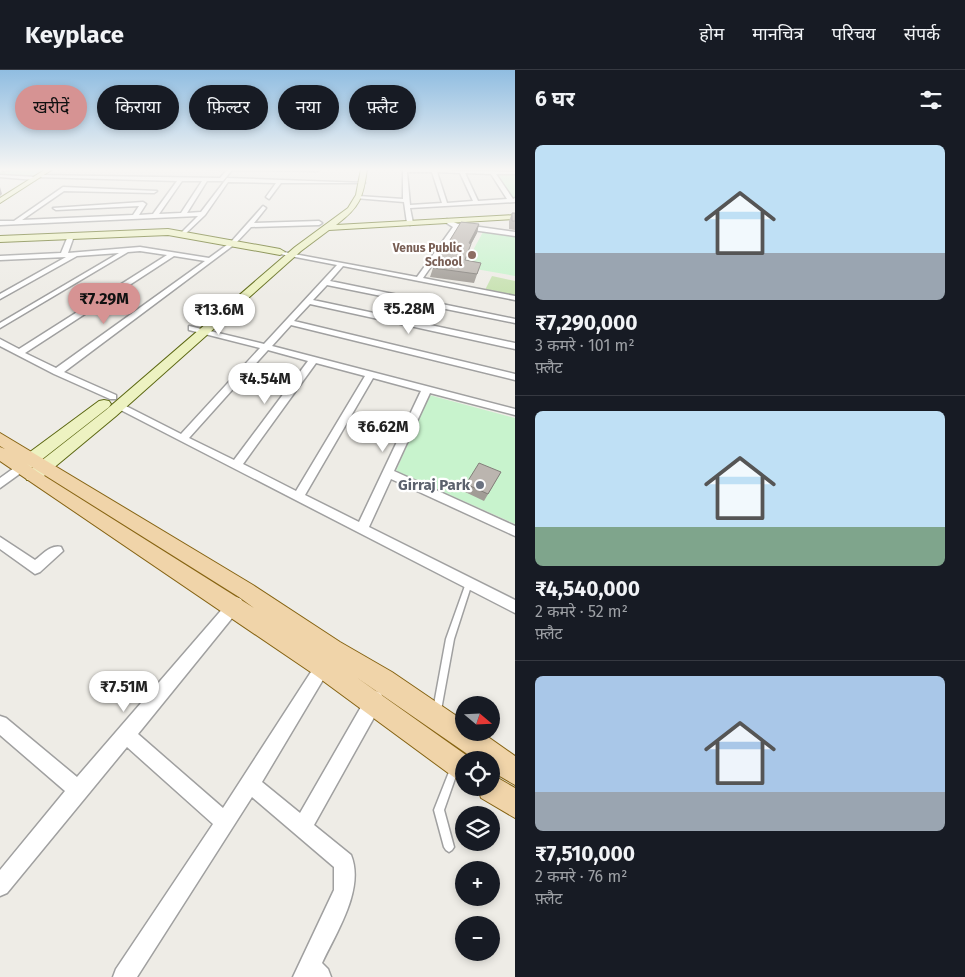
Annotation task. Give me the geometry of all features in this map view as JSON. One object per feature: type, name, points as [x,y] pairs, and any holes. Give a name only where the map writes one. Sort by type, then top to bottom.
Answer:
[{"type":"main road","points":[[0,438],[33,468]]},
{"type":"main road","points":[[0,453],[33,468],[239,599],[327,659],[373,703],[455,762]]},
{"type":"main road","points":[[327,659],[384,680],[515,772]]},
{"type":"main road","points":[[500,794],[515,804]]},
{"type":"street","points":[[16,222],[30,211]]},
{"type":"street","points":[[135,216],[138,211]]},
{"type":"street","points":[[155,216],[158,211]]},
{"type":"street","points":[[183,215],[185,211]]},
{"type":"street","points":[[183,234],[205,211]]},
{"type":"street","points":[[57,372],[97,345],[233,243],[260,211]]},
{"type":"street","points":[[116,401],[192,328],[338,211]]},
{"type":"street","points":[[318,227],[347,214],[349,211]]},
{"type":"street","points":[[408,211],[410,223]]},
{"type":"street","points":[[0,223],[203,214]]},
{"type":"street","points":[[249,225],[318,227],[515,217]]},
{"type":"street","points":[[446,222],[456,226],[515,234]]},
{"type":"street","points":[[419,279],[456,226]]},
{"type":"street","points":[[0,239],[147,232],[183,234],[515,298]]},
{"type":"street","points":[[64,255],[71,236]]},
{"type":"street","points":[[0,258],[130,250],[210,260]]},
{"type":"street","points":[[0,326],[130,250]]},
{"type":"street","points":[[0,484],[33,468],[205,331],[286,253]]},
{"type":"street","points":[[1,295],[76,254]]},
{"type":"street","points":[[19,353],[173,254]]},
{"type":"street","points":[[183,438],[265,346],[342,264]]},
{"type":"street","points":[[325,282],[515,321]]},
{"type":"street","points":[[308,301],[515,346]]},
{"type":"street","points":[[287,322],[515,377]]},
{"type":"street","points":[[192,328],[515,412]]},
{"type":"street","points":[[0,342],[298,497],[515,606]]},
{"type":"street","points":[[236,465],[314,359]]},
{"type":"street","points":[[298,497],[371,374]]},
{"type":"street","points":[[362,529],[427,388]]},
{"type":"street","points":[[388,473],[515,532]]},
{"type":"street","points":[[0,542],[35,568],[56,551]]},
{"type":"street","points":[[0,886],[239,599]]},
{"type":"street","points":[[124,977],[250,784],[327,659]]},
{"type":"street","points":[[302,828],[373,703],[384,680]]},
{"type":"street","points":[[0,724],[78,790]]},
{"type":"street","points":[[126,735],[225,822]]},
{"type":"street","points":[[250,784],[344,862],[344,891],[311,974]]},
{"type":"lane","points":[[436,716],[450,639],[469,583]]},
{"type":"lane","points":[[449,847],[439,810],[455,776]]},
{"type":"green space","points":[[483,232],[515,236],[515,276],[470,268],[465,265]]},
{"type":"green space","points":[[492,276],[515,281],[515,296],[485,290]]},
{"type":"green space","points":[[429,395],[515,418],[515,524],[396,471]]},
{"type":"building","points":[[512,213],[515,213],[515,221],[512,221]]},
{"type":"building","points":[[461,222],[479,224],[469,243],[471,244],[465,260],[481,263],[477,274],[433,268]]},
{"type":"building","name":"Girraj Park","points":[[479,463],[501,472],[488,494],[466,484]]},
{"type":"place","name":"Venus Public School","points":[[472,255]]},
{"type":"place","name":"Girraj Park","points":[[480,485]]}]
